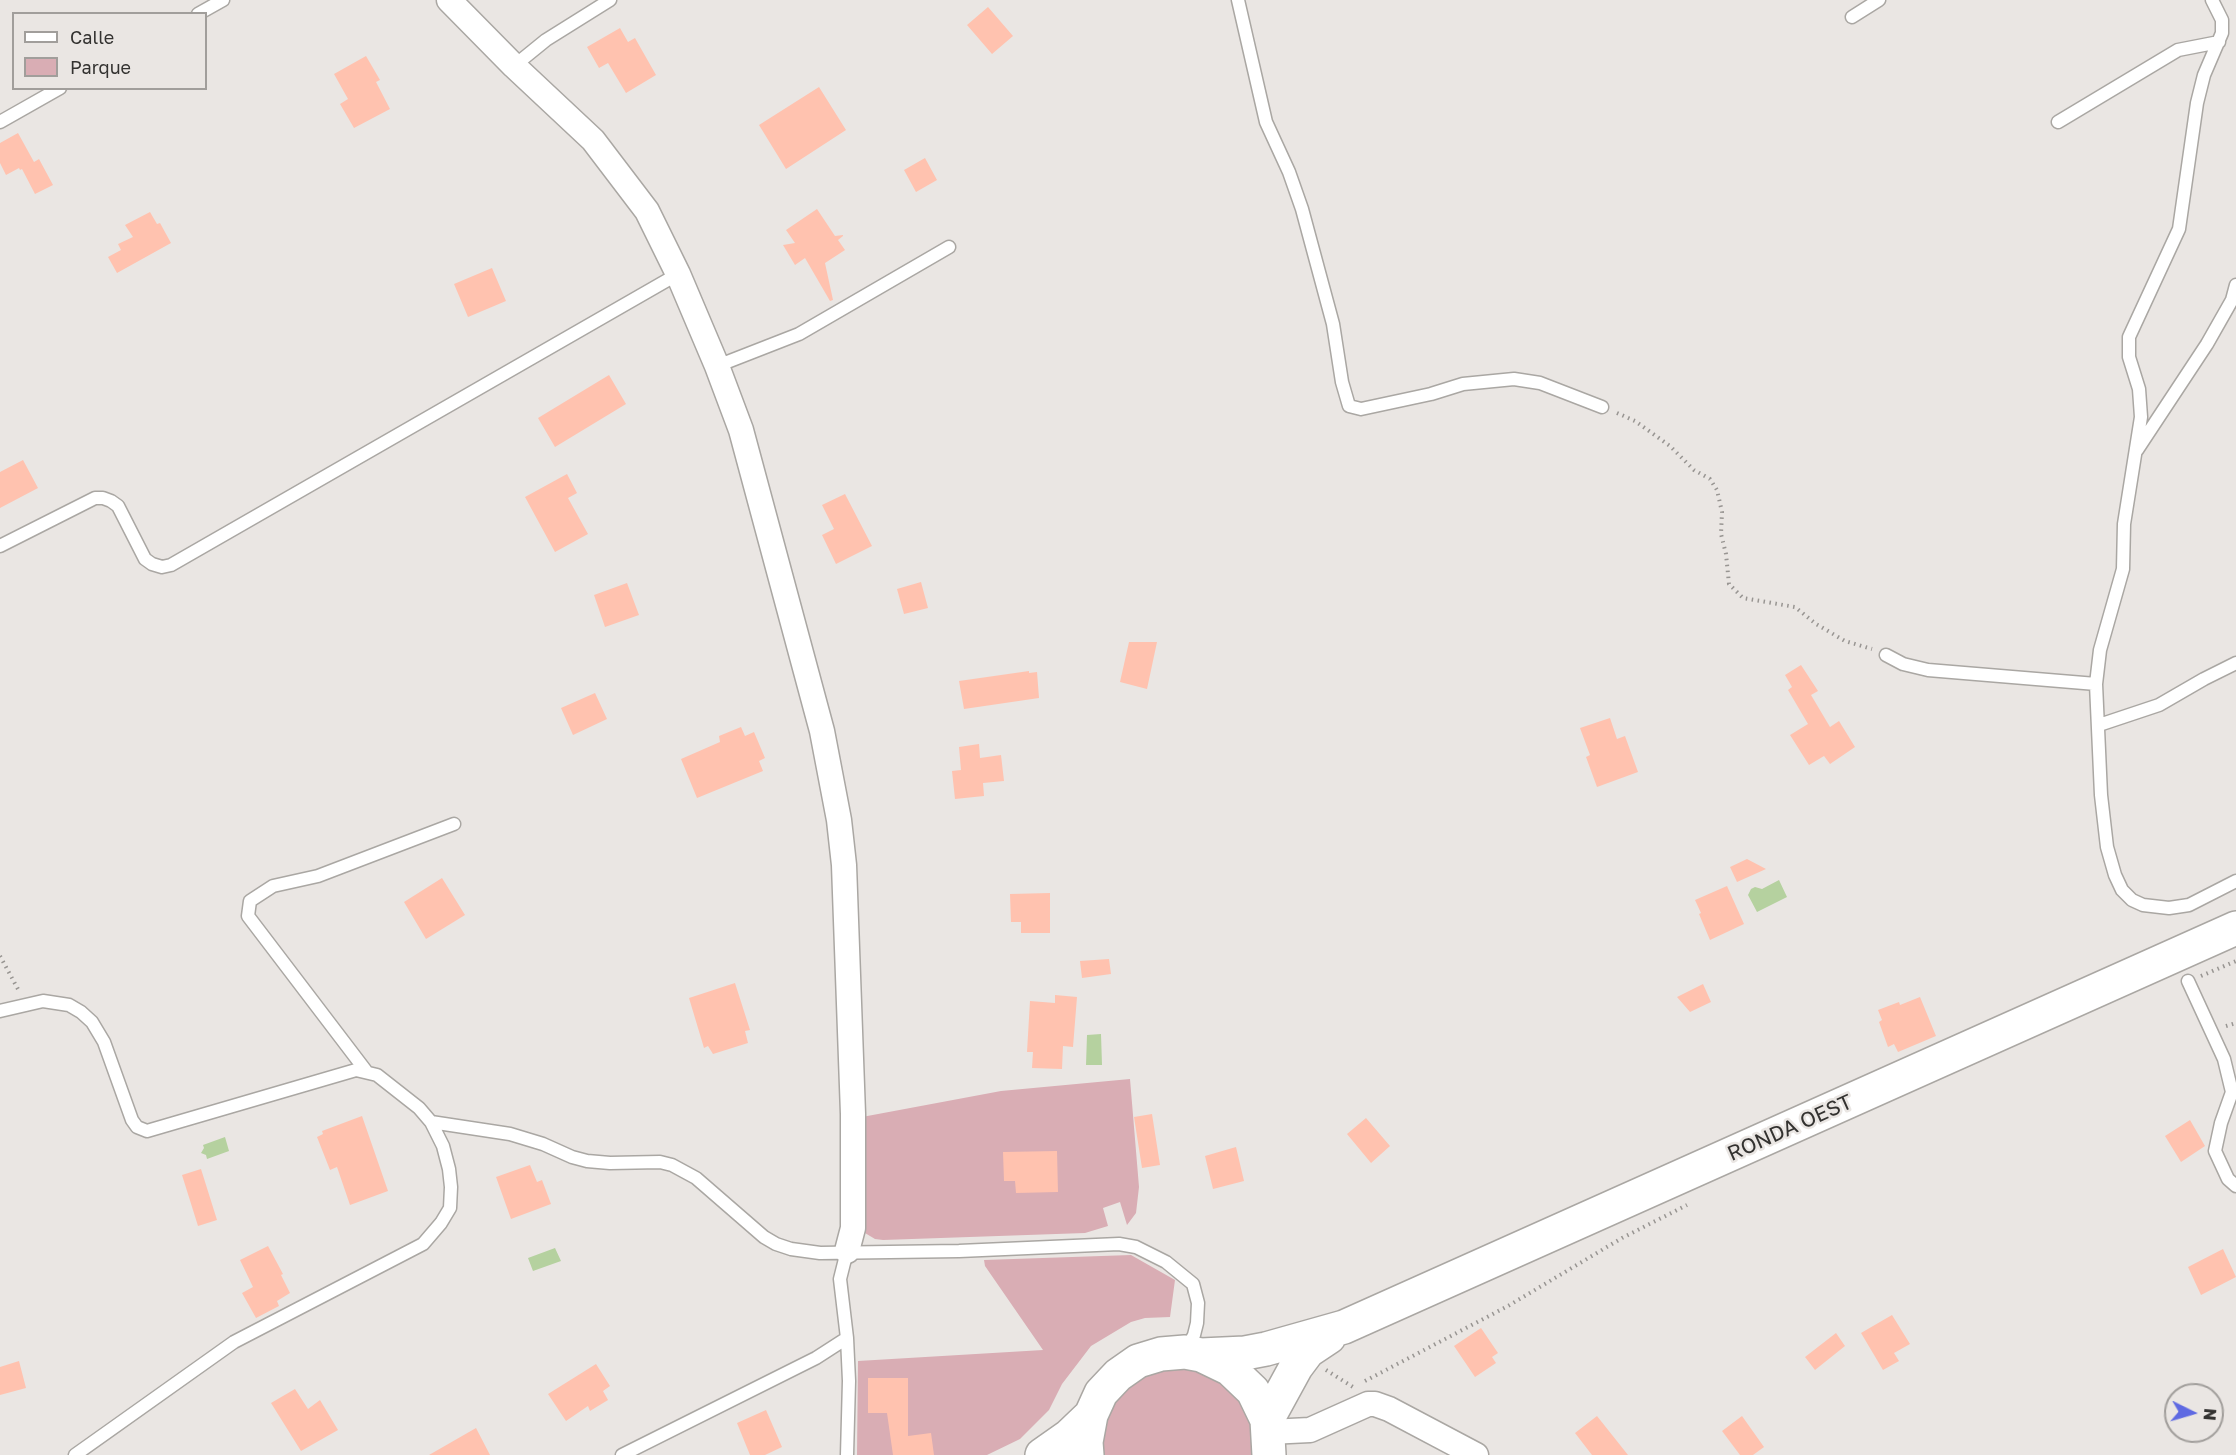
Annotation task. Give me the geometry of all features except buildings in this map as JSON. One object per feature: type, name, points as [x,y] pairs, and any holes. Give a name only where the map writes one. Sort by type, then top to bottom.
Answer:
[{"type":"main road","name":"RONDA OEST","points":[[1090,1415],[1107,1387],[1118,1375],[1138,1361],[1161,1354],[1245,1353],[1344,1327],[2236,928]]},
{"type":"main road","name":"RONDA OEST","points":[[1268,1436],[1282,1391],[1308,1352],[1344,1327]]},
{"type":"main road","points":[[1193,1354],[1230,1369],[1253,1391],[1268,1436]]},
{"type":"main road","points":[[1042,1455],[1069,1436],[1090,1415]]},
{"type":"main road","points":[[1087,1455],[1086,1442],[1090,1415]]},
{"type":"street","points":[[449,0],[514,66],[593,140],[647,211],[678,274],[741,430],[819,720],[839,820],[844,865],[852,1114],[853,1228],[848,1251]]},
{"type":"street","points":[[1268,1436],[1310,1430],[1368,1404],[1375,1404],[1389,1409],[1476,1455]]},
{"type":"lane","points":[[202,12],[223,0]]},
{"type":"lane","points":[[514,66],[546,40],[610,0]]},
{"type":"lane","points":[[1238,0],[1266,122],[1289,172],[1302,209],[1333,324],[1342,382],[1349,406],[1360,409],[1431,394],[1463,384],[1514,379],[1540,383],[1602,407]]},
{"type":"lane","points":[[1852,16],[1879,0]]},
{"type":"lane","points":[[2212,0],[2223,20],[2222,33],[2204,75],[2197,103],[2179,229],[2129,337],[2129,357],[2139,389],[2141,417],[2124,524],[2123,569],[2100,650],[2096,684],[2101,795],[2107,848],[2122,890],[2132,900],[2143,905],[2169,908],[2189,904],[2236,881]]},
{"type":"lane","points":[[2058,123],[2178,50],[2219,42]]},
{"type":"lane","points":[[0,122],[56,90]]},
{"type":"lane","points":[[717,366],[799,334],[949,247]]},
{"type":"lane","points":[[0,546],[95,498],[102,498],[118,506],[145,559],[162,567],[171,565],[678,274]]},
{"type":"lane","points":[[2135,453],[2207,344],[2232,300],[2236,285]]},
{"type":"lane","points":[[1886,654],[1903,664],[1928,670],[2096,684]]},
{"type":"lane","points":[[2099,725],[2159,705],[2236,663]]},
{"type":"lane","points":[[366,1071],[248,916],[250,901],[273,886],[318,876],[454,824]]},
{"type":"lane","points":[[2188,981],[2224,1059],[2232,1092],[2221,1123],[2216,1151],[2228,1179],[2236,1186]]},
{"type":"lane","points":[[0,1011],[43,1001],[55,1001],[75,1009],[92,1022],[104,1041],[132,1120],[137,1127],[147,1131],[356,1070],[377,1075],[419,1108],[431,1122],[443,1146],[452,1187],[450,1208],[441,1223],[423,1244],[234,1342],[75,1455]]},
{"type":"lane","points":[[431,1122],[510,1134],[586,1161],[660,1162],[672,1165],[696,1178],[764,1237],[776,1244],[809,1252],[959,1251],[1119,1244],[1136,1247],[1166,1262],[1193,1284],[1198,1303],[1193,1354]]},
{"type":"lane","points":[[847,1455],[849,1381],[840,1279],[848,1251]]},
{"type":"lane","points":[[622,1455],[816,1358],[847,1338]]},
{"type":"path","points":[[1602,407],[1635,421],[1670,446],[1694,470],[1710,479],[1717,490],[1722,512],[1721,534],[1729,584],[1743,598],[1795,607],[1816,624],[1845,641],[1886,654]]},
{"type":"path","points":[[0,956],[8,975],[28,1005]]},
{"type":"path","points":[[2188,981],[2236,961]]},
{"type":"path","points":[[1322,1367],[1353,1387],[1508,1306],[1622,1238],[1693,1202]]},
{"type":"green space","points":[[1130,1079],[1139,1187],[1136,1213],[1127,1225],[1120,1202],[1103,1208],[1108,1226],[1085,1233],[883,1240],[875,1239],[865,1233],[862,1227],[862,1117],[1001,1091]]},
{"type":"green space","points":[[1131,1255],[1175,1280],[1170,1317],[1145,1318],[1131,1322],[1091,1346],[1062,1384],[1049,1410],[1020,1439],[987,1455],[857,1455],[858,1361],[1043,1350],[985,1266],[984,1260]]},
{"type":"green space","points":[[1170,1366],[1196,1368],[1220,1379],[1238,1396],[1250,1417],[1254,1441],[1252,1455],[1102,1455],[1101,1434],[1109,1409],[1124,1388],[1145,1373]]},
{"type":"shaded area","points":[[1779,880],[1787,897],[1757,912],[1748,895],[1751,889],[1755,887],[1762,889]]},
{"type":"shaded area","points":[[1101,1034],[1102,1065],[1086,1065],[1087,1035]]},
{"type":"shaded area","points":[[225,1137],[229,1151],[207,1159],[206,1155],[201,1153],[203,1145]]},
{"type":"shaded area","points":[[555,1248],[561,1261],[533,1271],[528,1258]]}]
